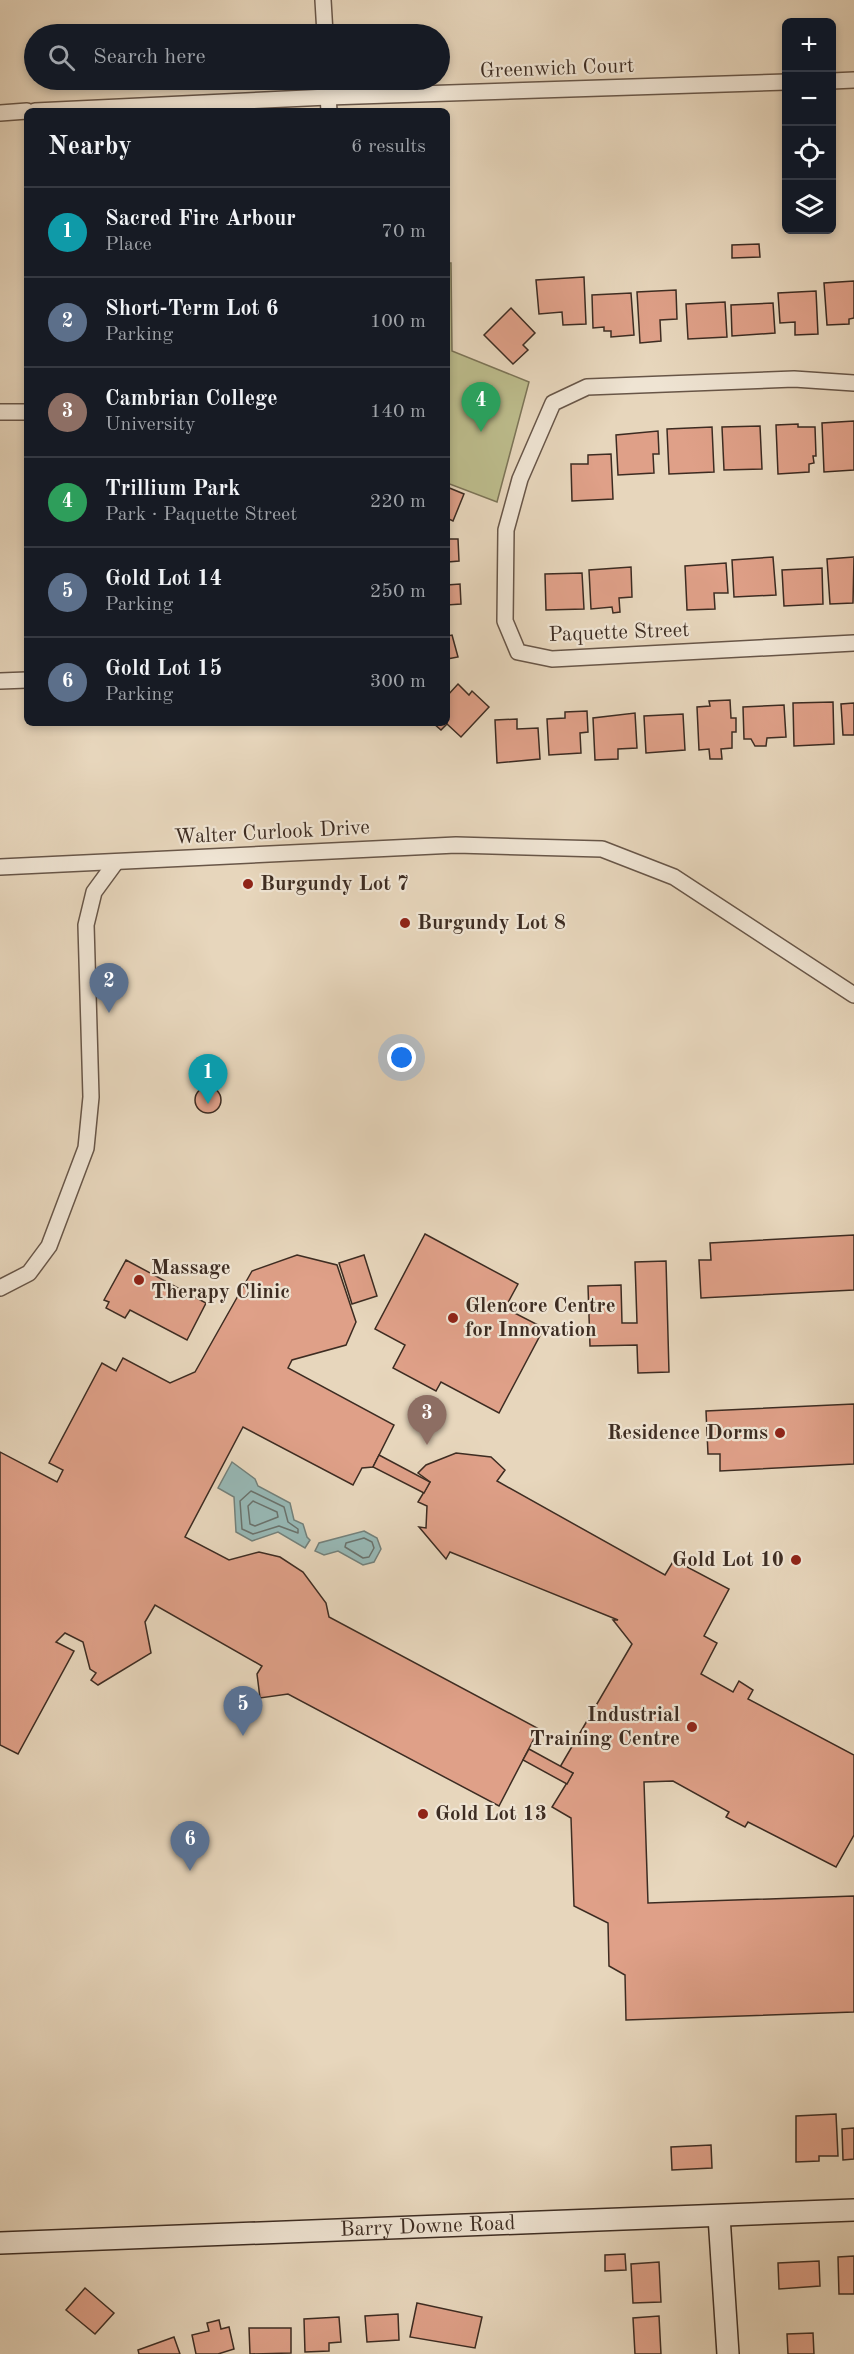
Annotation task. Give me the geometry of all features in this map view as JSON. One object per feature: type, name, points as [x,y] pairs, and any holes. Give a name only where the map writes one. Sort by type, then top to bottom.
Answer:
[{"type":"main road","name":"Barry Downe Road","points":[[0,2243],[854,2210]]},
{"type":"main road","points":[[719,2216],[728,2354]]},
{"type":"street","points":[[323,0],[324,24]]},
{"type":"street","points":[[836,81],[854,80]]},
{"type":"street","name":"Greenwich Court","points":[[161,108],[328,104],[782,82]]},
{"type":"street","points":[[0,113],[24,111]]},
{"type":"street","name":"Paquette Street","points":[[854,382],[794,379],[587,387],[553,403],[520,479],[506,530],[505,621],[518,652],[552,659],[854,643]]},
{"type":"street","points":[[0,412],[24,411]]},
{"type":"street","points":[[0,681],[24,680]]},
{"type":"street","name":"Walter Curlook Drive","points":[[0,867],[456,845],[602,849],[675,877],[854,996]]},
{"type":"street","points":[[0,1288],[29,1274],[49,1246],[86,1148],[91,1097],[86,925],[94,892],[116,862]]},
{"type":"green space","points":[[450,263],[452,351],[529,382],[497,502],[450,484]]},
{"type":"water","points":[[232,1462],[255,1479],[258,1486],[290,1503],[294,1520],[303,1524],[310,1540],[305,1548],[278,1532],[252,1541],[236,1532],[234,1497],[218,1488]]},
{"type":"water","points":[[364,1531],[377,1538],[381,1549],[374,1562],[363,1565],[338,1551],[324,1555],[315,1551],[319,1543]]},
{"type":"building","points":[[759,244],[760,257],[732,258],[732,245]]},
{"type":"building","points":[[584,277],[586,324],[563,325],[562,312],[539,314],[536,280]]},
{"type":"building","points":[[854,281],[854,318],[849,319],[849,324],[827,325],[824,283]]},
{"type":"building","points":[[676,290],[677,319],[660,320],[661,341],[640,343],[637,292]]},
{"type":"building","points":[[816,291],[818,334],[795,335],[795,322],[780,323],[778,293]]},
{"type":"building","points":[[631,293],[634,335],[611,337],[611,331],[604,331],[604,327],[593,328],[592,295]]},
{"type":"building","points":[[725,302],[727,337],[688,339],[686,304]]},
{"type":"building","points":[[773,303],[775,333],[732,336],[731,305]]},
{"type":"building","points":[[511,308],[535,333],[523,345],[528,350],[513,364],[484,335]]},
{"type":"building","points":[[854,421],[854,470],[824,472],[822,423]]},
{"type":"building","points":[[798,424],[798,427],[815,427],[816,456],[813,456],[814,463],[809,464],[809,472],[778,474],[776,425]]},
{"type":"building","points":[[760,426],[762,469],[724,470],[722,427]]},
{"type":"building","points":[[712,427],[714,472],[669,474],[667,429]]},
{"type":"building","points":[[658,431],[659,454],[653,454],[654,473],[618,475],[616,435]]},
{"type":"building","points":[[611,454],[613,499],[572,501],[571,464],[588,464],[588,455]]},
{"type":"building","points":[[450,488],[464,494],[453,521],[450,520]]},
{"type":"building","points":[[450,539],[458,539],[459,561],[450,562]]},
{"type":"building","points":[[773,557],[776,595],[734,597],[732,560]]},
{"type":"building","points":[[854,557],[853,603],[830,604],[827,559]]},
{"type":"building","points":[[726,563],[728,593],[714,593],[715,609],[687,610],[685,566]]},
{"type":"building","points":[[631,567],[632,597],[619,598],[620,612],[613,613],[612,607],[591,609],[589,570]]},
{"type":"building","points":[[822,568],[823,604],[784,606],[782,570]]},
{"type":"building","points":[[582,573],[584,609],[546,610],[545,574]]},
{"type":"building","points":[[460,584],[461,604],[450,605],[450,585]]},
{"type":"building","points":[[450,635],[452,635],[458,657],[450,658]]},
{"type":"building","points":[[458,684],[469,695],[472,691],[489,707],[461,737],[449,726],[450,693]]},
{"type":"building","points":[[730,700],[731,718],[736,718],[736,732],[732,732],[732,748],[721,749],[722,759],[710,759],[709,749],[699,750],[697,707],[710,706],[709,701]]},
{"type":"building","points":[[833,702],[834,744],[794,746],[793,703]]},
{"type":"building","points":[[854,703],[854,735],[843,735],[841,704]]},
{"type":"building","points":[[784,705],[786,737],[767,738],[766,746],[755,746],[751,739],[744,739],[743,707]]},
{"type":"building","points":[[587,711],[588,732],[580,733],[581,753],[549,755],[547,719],[565,718],[565,712]]},
{"type":"building","points":[[635,713],[637,748],[618,749],[618,759],[595,760],[593,718]]},
{"type":"building","points":[[683,714],[685,750],[646,753],[644,716]]},
{"type":"building","points":[[517,719],[517,729],[538,728],[540,759],[497,763],[495,720]]},
{"type":"building","points":[[208,1087],[217,1091],[221,1100],[217,1109],[208,1113],[199,1109],[195,1100],[199,1091]]},
{"type":"building","name":"Glencore Centre for Innovation","points":[[425,1234],[518,1284],[505,1308],[544,1328],[499,1413],[441,1382],[436,1391],[393,1368],[405,1345],[375,1329]]},
{"type":"building","points":[[854,1235],[854,1290],[701,1298],[699,1260],[711,1260],[710,1243]]},
{"type":"building","points":[[297,1255],[337,1265],[356,1322],[346,1345],[292,1360],[288,1368],[394,1425],[373,1467],[362,1468],[353,1485],[243,1427],[185,1537],[229,1560],[259,1552],[280,1557],[303,1572],[326,1603],[329,1617],[539,1729],[499,1806],[288,1694],[260,1698],[257,1674],[262,1666],[155,1605],[145,1622],[151,1653],[98,1685],[91,1680],[96,1673],[90,1669],[83,1642],[65,1633],[56,1642],[74,1651],[18,1754],[0,1745],[0,1452],[57,1482],[63,1470],[49,1463],[102,1363],[116,1371],[123,1358],[170,1383],[195,1372],[252,1271]]},
{"type":"building","points":[[364,1255],[377,1296],[352,1304],[339,1263]]},
{"type":"building","name":"Massage Therapy Clinic","points":[[126,1260],[206,1303],[187,1340],[130,1310],[125,1318],[106,1308],[109,1302],[104,1300]]},
{"type":"building","points":[[666,1261],[669,1372],[638,1373],[637,1345],[590,1346],[588,1286],[621,1285],[622,1323],[637,1323],[635,1262]]},
{"type":"building","name":"Residence Dorms","points":[[854,1404],[854,1464],[720,1471],[720,1454],[708,1454],[706,1411]]},
{"type":"building","name":"Industrial Training Centre","points":[[456,1453],[491,1457],[505,1470],[497,1481],[665,1575],[674,1560],[729,1589],[704,1636],[717,1643],[701,1674],[733,1692],[739,1681],[753,1690],[748,1699],[854,1755],[854,1835],[836,1867],[748,1822],[745,1827],[726,1817],[729,1812],[673,1781],[644,1782],[648,1903],[854,1896],[854,2012],[626,2020],[625,1975],[609,1966],[608,1923],[574,1906],[571,1818],[552,1807],[573,1773],[560,1767],[632,1644],[613,1620],[618,1620],[450,1552],[446,1559],[419,1527],[426,1528],[427,1506],[418,1502],[430,1482],[418,1473],[426,1465]]},
{"type":"building","points":[[379,1455],[430,1482],[424,1493],[373,1467]]},
{"type":"building","points":[[529,1749],[573,1773],[567,1784],[523,1760]]},
{"type":"building","points":[[836,2114],[838,2156],[819,2156],[819,2161],[796,2162],[796,2116]]},
{"type":"building","points":[[854,2128],[854,2159],[843,2160],[842,2129]]},
{"type":"building","points":[[711,2145],[712,2168],[672,2170],[671,2147]]},
{"type":"building","points":[[625,2254],[626,2270],[605,2271],[605,2255]]},
{"type":"building","points":[[854,2256],[854,2294],[839,2294],[838,2257]]},
{"type":"building","points":[[819,2261],[820,2286],[779,2289],[778,2263]]},
{"type":"building","points":[[659,2262],[661,2302],[633,2303],[631,2264]]},
{"type":"building","points":[[85,2288],[114,2313],[95,2334],[66,2310]]},
{"type":"building","points":[[417,2303],[482,2317],[475,2348],[410,2337]]},
{"type":"building","points":[[398,2314],[399,2340],[367,2342],[365,2316]]},
{"type":"building","points":[[659,2316],[661,2354],[635,2354],[633,2318]]},
{"type":"building","points":[[339,2317],[341,2342],[329,2343],[329,2351],[305,2352],[304,2319]]},
{"type":"building","points":[[219,2320],[221,2329],[229,2327],[234,2349],[218,2354],[196,2354],[192,2335],[209,2331],[207,2323]]},
{"type":"building","points":[[249,2328],[291,2328],[291,2353],[250,2354]]},
{"type":"building","points":[[813,2333],[814,2354],[788,2354],[787,2334]]},
{"type":"building","points":[[174,2337],[180,2354],[139,2354],[138,2350]]},
{"type":"place","name":"Trillium Park","points":[[481,432]]},
{"type":"place","name":"Burgundy Lot 7","points":[[248,884]]},
{"type":"place","name":"Burgundy Lot 8","points":[[405,923]]},
{"type":"place","name":"Short-Term Lot 6","points":[[109,1013]]},
{"type":"place","name":"Sacred Fire Arbour","points":[[208,1104]]},
{"type":"place","name":"Massage Therapy Clinic","points":[[139,1280]]},
{"type":"place","name":"Glencore Centre for Innovation","points":[[453,1318]]},
{"type":"place","name":"Residence Dorms","points":[[780,1433]]},
{"type":"place","name":"Cambrian College","points":[[427,1445]]},
{"type":"place","name":"Gold Lot 10","points":[[796,1560]]},
{"type":"place","name":"Industrial Training Centre","points":[[692,1727]]},
{"type":"place","name":"Gold Lot 14","points":[[243,1736]]},
{"type":"place","name":"Gold Lot 13","points":[[423,1814]]},
{"type":"place","name":"Gold Lot 15","points":[[190,1871]]}]
